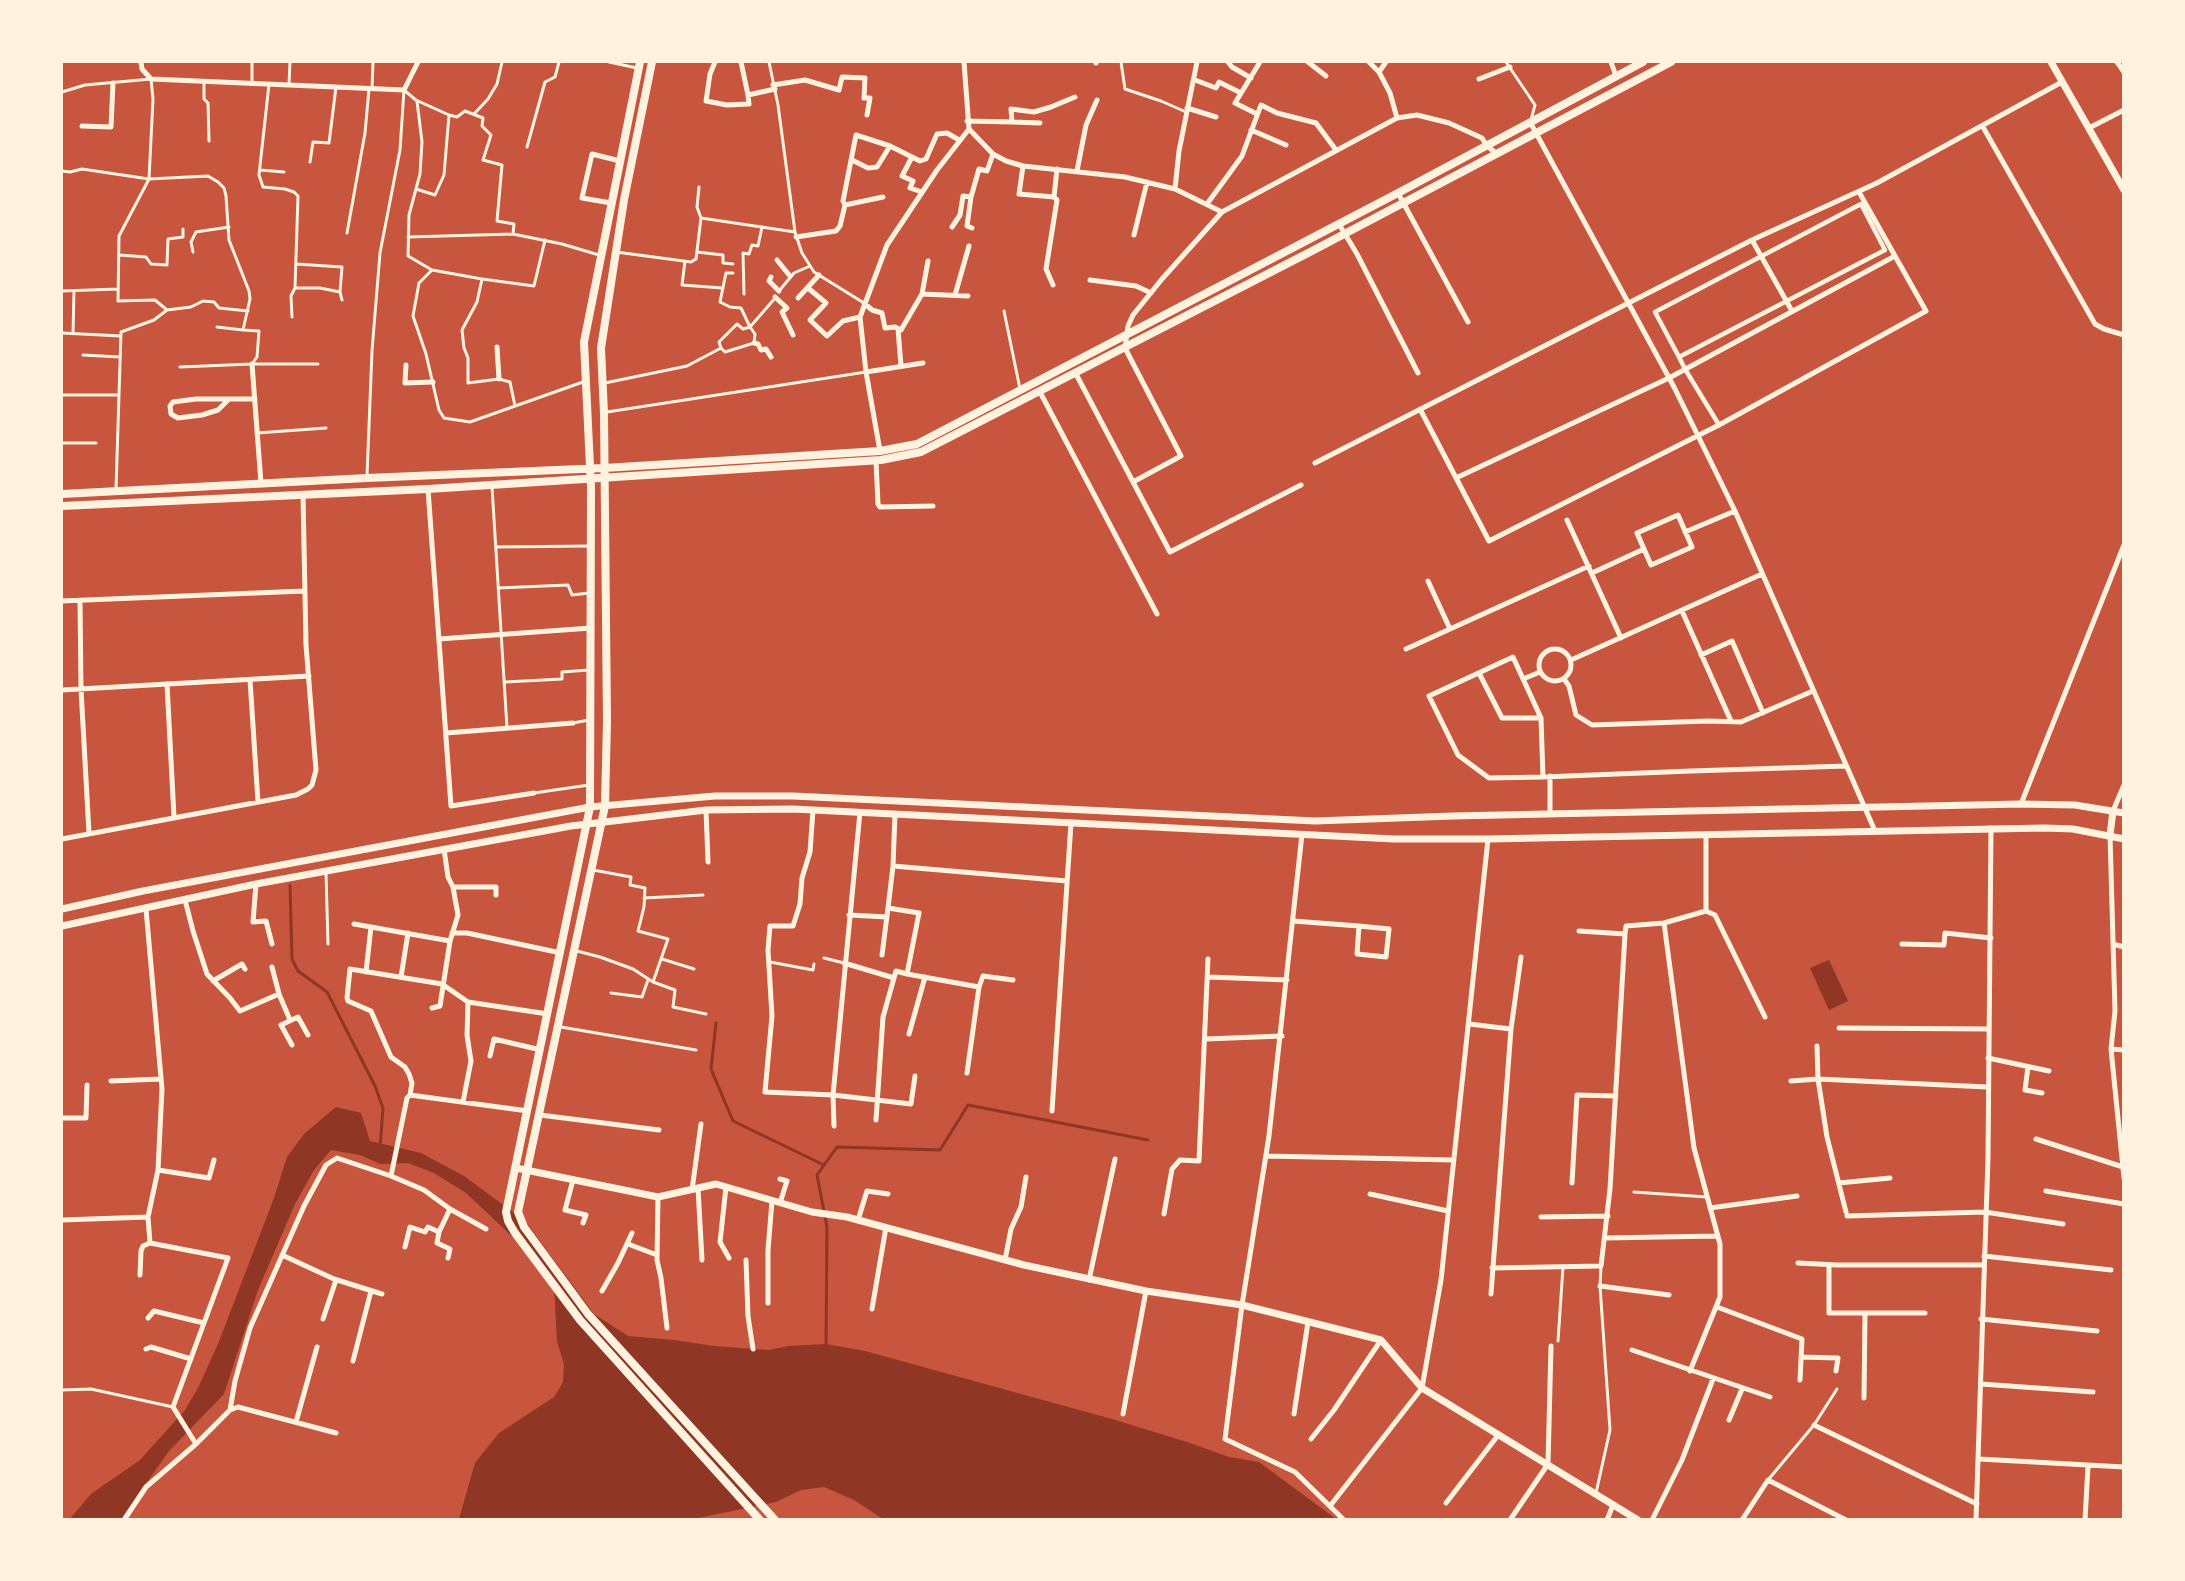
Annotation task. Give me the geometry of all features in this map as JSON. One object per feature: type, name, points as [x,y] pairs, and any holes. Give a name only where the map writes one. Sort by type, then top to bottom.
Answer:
[{"type":"main road","points":[[652,62],[624,200],[601,348],[604,413],[607,721],[605,806],[518,1216],[588,1314],[775,1520]]},
{"type":"main road","points":[[780,462],[880,451],[917,444],[1398,193],[1643,62]]},
{"type":"main road","points":[[62,507],[359,490],[428,489],[604,472],[780,462],[876,460],[921,452],[1076,374],[1671,62]]},
{"type":"main road","points":[[640,65],[584,342],[591,546],[590,807],[507,1206],[507,1217],[512,1229],[580,1320],[760,1520]]},
{"type":"main road","points":[[627,126],[639,129]]},
{"type":"main road","points":[[1016,392],[1017,404]]},
{"type":"main road","points":[[62,494],[367,477],[536,471],[590,473]]},
{"type":"main road","points":[[359,490],[367,477]]},
{"type":"main road","points":[[303,495],[304,481]]},
{"type":"main road","points":[[153,489],[154,501]]},
{"type":"street","points":[[141,62],[142,69],[151,79],[404,90],[418,62]]},
{"type":"street","points":[[715,62],[710,74],[706,101],[728,105],[749,104],[741,62]]},
{"type":"street","points":[[964,62],[969,129],[993,154],[1023,166],[1125,177],[1175,189],[1222,212]]},
{"type":"street","points":[[1175,189],[1179,151],[1197,62]]},
{"type":"street","points":[[1228,62],[1232,67],[1251,78]]},
{"type":"street","points":[[1257,114],[1235,103],[1260,62]]},
{"type":"street","points":[[1308,62],[1326,76]]},
{"type":"street","points":[[1369,62],[1379,72],[1390,93],[1397,118]]},
{"type":"street","points":[[1379,72],[1386,62]]},
{"type":"street","points":[[1611,62],[1616,76]]},
{"type":"street","points":[[2051,62],[2124,190]]},
{"type":"street","points":[[2117,62],[2124,72]]},
{"type":"street","points":[[1479,79],[1508,64]]},
{"type":"street","points":[[748,95],[805,80],[839,90],[842,77],[865,78],[864,98],[870,98],[867,115]]},
{"type":"street","points":[[1195,80],[1216,88],[1219,82],[1241,93]]},
{"type":"street","points":[[1315,464],[1752,240],[1859,192],[1983,127],[2062,82]]},
{"type":"street","points":[[82,126],[111,127],[113,83]]},
{"type":"street","points":[[1012,122],[1011,109],[1034,112],[1075,97]]},
{"type":"street","points":[[1077,171],[1086,125],[1097,100]]},
{"type":"street","points":[[1207,204],[1242,156],[1261,105],[1277,113],[1316,123],[1336,150]]},
{"type":"street","points":[[1187,110],[1216,117]]},
{"type":"street","points":[[2089,128],[2124,110]]},
{"type":"street","points":[[1133,482],[1181,456],[1125,348],[1128,326],[1133,315],[1151,293],[1222,212],[1397,118],[1417,114],[1449,123],[1482,138],[1487,146],[1496,153]]},
{"type":"street","points":[[967,121],[1040,123]]},
{"type":"street","points":[[1530,122],[1669,378],[1735,511],[1875,831]]},
{"type":"street","points":[[1983,127],[2095,324],[2124,335]]},
{"type":"street","points":[[880,451],[866,372],[860,317],[887,245],[922,192],[969,129]]},
{"type":"street","points":[[1251,130],[1286,145]]},
{"type":"street","points":[[796,235],[836,231],[840,226],[856,135],[890,146],[920,161],[926,159],[937,134],[947,133],[959,140]]},
{"type":"street","points":[[852,160],[868,168],[877,167],[890,146]]},
{"type":"street","points":[[611,203],[582,198],[592,154],[620,161]]},
{"type":"street","points":[[972,228],[967,226],[971,197],[979,169],[987,171],[993,154]]},
{"type":"street","points":[[912,157],[902,176],[913,181],[910,188],[922,192]]},
{"type":"street","points":[[1023,166],[1018,194],[1054,197]]},
{"type":"street","points":[[1053,285],[1046,269],[1057,200],[1054,197],[1057,169]]},
{"type":"street","points":[[1134,235],[1147,182]]},
{"type":"street","points":[[1420,409],[1489,540],[1719,425],[1926,311],[1859,192]]},
{"type":"street","points":[[1398,193],[1468,322]]},
{"type":"street","points":[[952,227],[960,215],[963,196],[971,197]]},
{"type":"street","points":[[845,205],[883,197]]},
{"type":"street","points":[[1679,357],[1885,250],[1861,204],[1655,312],[1685,369],[1719,425]]},
{"type":"street","points":[[1339,224],[1418,373]]},
{"type":"street","points":[[1752,240],[1792,311]]},
{"type":"street","points":[[955,295],[969,246]]},
{"type":"street","points":[[1456,478],[1669,378],[1895,256]]},
{"type":"street","points":[[777,260],[790,276]]},
{"type":"street","points":[[864,303],[872,310],[882,313],[885,328],[901,330],[921,294],[928,261]]},
{"type":"street","points":[[798,298],[819,275]]},
{"type":"street","points":[[771,277],[769,281],[787,308],[782,312],[793,335]]},
{"type":"street","points":[[1090,280],[1136,286],[1151,293]]},
{"type":"street","points":[[808,288],[826,303],[810,320],[827,336],[843,321],[860,317]]},
{"type":"street","points":[[921,294],[968,296]]},
{"type":"street","points":[[898,329],[901,366]]},
{"type":"street","points":[[754,343],[758,344],[761,351],[766,349],[771,357]]},
{"type":"street","points":[[498,347],[499,379]]},
{"type":"street","points":[[866,372],[923,363]]},
{"type":"street","points":[[252,364],[261,483]]},
{"type":"street","points":[[406,365],[405,383],[433,382]]},
{"type":"street","points":[[1076,374],[1170,552],[1301,485]]},
{"type":"street","points":[[1040,392],[1157,614]]},
{"type":"street","points":[[228,400],[218,410],[202,416],[178,418],[171,414],[172,402],[196,399],[255,399]]},
{"type":"street","points":[[876,460],[880,507],[933,506]]},
{"type":"street","points":[[428,489],[451,806],[534,793]]},
{"type":"street","points":[[62,839],[296,795],[308,789],[315,780],[304,591],[303,495]]},
{"type":"street","points":[[1685,532],[1735,511]]},
{"type":"street","points":[[1678,515],[1685,532],[1692,547],[1651,565],[1637,533],[1678,515]]},
{"type":"street","points":[[1567,520],[1621,638]]},
{"type":"street","points":[[2021,804],[2124,545]]},
{"type":"street","points":[[1592,573],[1644,549]]},
{"type":"street","points":[[1406,649],[1588,566]]},
{"type":"street","points":[[1571,660],[1762,574]]},
{"type":"street","points":[[1428,581],[1450,629]]},
{"type":"street","points":[[62,601],[304,591]]},
{"type":"street","points":[[80,600],[81,689],[89,833]]},
{"type":"street","points":[[1682,611],[1731,721]]},
{"type":"street","points":[[439,639],[591,628]]},
{"type":"street","points":[[1701,654],[1732,641],[1763,713]]},
{"type":"street","points":[[1560,649],[1569,655],[1571,660],[1570,671],[1564,679],[1553,681],[1543,677],[1540,672],[1539,661],[1545,652],[1550,650],[1560,649]]},
{"type":"street","points":[[1543,777],[1541,718],[1513,657],[1429,696],[1458,755],[1489,778],[1543,777],[1846,766]]},
{"type":"street","points":[[1523,679],[1540,672]]},
{"type":"street","points":[[1479,673],[1503,718],[1541,718]]},
{"type":"street","points":[[62,690],[309,676]]},
{"type":"street","points":[[1564,679],[1569,686],[1576,715],[1592,725],[1741,722],[1814,691]]},
{"type":"street","points":[[250,680],[258,802]]},
{"type":"street","points":[[167,684],[174,818]]},
{"type":"street","points":[[446,733],[573,723]]},
{"type":"street","points":[[1550,776],[1550,814]]},
{"type":"street","points":[[2124,785],[2114,811],[2110,835],[2115,1011],[2111,1049],[2124,1178]]},
{"type":"street","points":[[62,909],[143,891],[590,807],[715,796],[793,796],[1304,820],[2021,804],[2075,805],[2124,813]]},
{"type":"street","points":[[706,810],[708,862]]},
{"type":"street","points":[[62,926],[256,884],[444,849],[587,824],[706,810],[813,810],[1394,839],[2045,828],[2110,835],[2124,839]]},
{"type":"street","points":[[813,810],[810,852],[802,878],[800,904],[793,926],[770,926],[768,962],[772,1016],[765,1092],[833,1095],[911,1104],[915,1076]]},
{"type":"street","points":[[834,1126],[833,1095],[860,812]]},
{"type":"street","points":[[882,955],[893,866],[895,814]]},
{"type":"street","points":[[1304,820],[1266,1156],[1242,1305],[1225,1438],[1295,1472],[1344,1520]]},
{"type":"street","points":[[1052,1111],[1071,823]]},
{"type":"street","points":[[1976,1520],[1988,1158],[1991,828]]},
{"type":"street","points":[[1706,834],[1706,911]]},
{"type":"street","points":[[1330,1506],[1422,1388],[1441,1280],[1488,839]]},
{"type":"street","points":[[432,1008],[440,1006],[450,941],[458,915],[453,886],[448,877],[444,849]]},
{"type":"street","points":[[893,866],[1067,881]]},
{"type":"street","points":[[256,884],[253,922],[266,921],[272,944]]},
{"type":"street","points":[[453,886],[496,887],[496,895]]},
{"type":"street","points":[[185,900],[204,968],[240,1011],[279,994]]},
{"type":"street","points":[[888,908],[919,913],[907,974]]},
{"type":"street","points":[[146,909],[162,1089],[158,1170],[148,1217],[150,1243]]},
{"type":"street","points":[[1492,1268],[1601,1266],[1608,1216],[1626,926],[1664,923],[1706,911],[1715,915],[1765,1017]]},
{"type":"street","points":[[849,915],[887,917]]},
{"type":"street","points":[[1293,921],[1389,929],[1386,957],[1357,954],[1359,927]]},
{"type":"street","points":[[1664,923],[1694,1148],[1720,1244],[1720,1297],[1690,1371]]},
{"type":"street","points":[[354,924],[450,941]]},
{"type":"street","points":[[366,972],[371,927]]},
{"type":"street","points":[[1580,931],[1625,934]]},
{"type":"street","points":[[401,977],[408,933]]},
{"type":"street","points":[[452,933],[467,933],[561,953]]},
{"type":"street","points":[[1902,944],[1944,945],[1945,933],[1991,938]]},
{"type":"street","points":[[2113,944],[2124,947]]},
{"type":"street","points":[[1491,1294],[1511,1029],[1521,957]]},
{"type":"street","points":[[1164,1214],[1172,1169],[1180,1160],[1199,1161],[1208,959]]},
{"type":"street","points":[[844,963],[894,978]]},
{"type":"street","points":[[213,981],[242,964],[245,969]]},
{"type":"street","points":[[272,967],[279,994],[290,1020]]},
{"type":"street","points":[[391,1176],[397,1141],[407,1098],[411,1095],[412,1083],[405,1067],[391,1057],[371,1011],[348,1001],[350,969],[442,984],[468,1002],[548,1014]]},
{"type":"street","points":[[876,1120],[884,1017],[896,971],[980,987]]},
{"type":"street","points":[[967,1073],[983,976],[1013,980]]},
{"type":"street","points":[[909,1034],[925,977]]},
{"type":"street","points":[[1208,977],[1287,980]]},
{"type":"street","points":[[463,1102],[471,1061],[467,1035],[468,1002]]},
{"type":"street","points":[[292,1045],[281,1027],[290,1020],[300,1017],[308,1035]]},
{"type":"street","points":[[1469,1024],[1511,1029]]},
{"type":"street","points":[[1839,1028],[1989,1029]]},
{"type":"street","points":[[1206,1039],[1281,1036]]},
{"type":"street","points":[[490,1056],[494,1039],[541,1050]]},
{"type":"street","points":[[1817,1046],[1818,1080],[1827,1137],[1846,1214],[1985,1212],[2063,1224]]},
{"type":"street","points":[[2111,1049],[2124,1050]]},
{"type":"street","points":[[1988,1058],[2049,1071]]},
{"type":"street","points":[[2028,1067],[2025,1090],[2042,1093]]},
{"type":"street","points":[[111,1081],[161,1079]]},
{"type":"street","points":[[1791,1081],[1818,1080],[1988,1087]]},
{"type":"street","points":[[62,1118],[86,1118],[87,1085]]},
{"type":"street","points":[[532,1091],[544,1093]]},
{"type":"street","points":[[411,1095],[528,1111]]},
{"type":"street","points":[[1572,1183],[1577,1095],[1616,1096]]},
{"type":"street","points":[[540,1115],[659,1130]]},
{"type":"street","points":[[701,1124],[695,1189],[702,1260]]},
{"type":"street","points":[[2036,1140],[2123,1167]]},
{"type":"street","points":[[1266,1156],[1454,1160]]},
{"type":"street","points":[[230,1410],[243,1349],[304,1206],[326,1165],[332,1160],[344,1159],[424,1190],[450,1209],[486,1229]]},
{"type":"street","points":[[1089,1280],[1115,1159]]},
{"type":"street","points":[[158,1170],[209,1178],[214,1160]]},
{"type":"street","points":[[516,1168],[658,1197],[716,1184],[812,1212],[847,1216],[1005,1260],[1089,1280],[1242,1305],[1381,1340],[1422,1388],[1638,1520]]},
{"type":"street","points":[[1005,1260],[1012,1226],[1021,1207],[1026,1177]]},
{"type":"street","points":[[1839,1183],[1890,1178]]},
{"type":"street","points":[[573,1179],[566,1210],[586,1215],[584,1223]]},
{"type":"street","points":[[780,1179],[787,1181],[780,1203]]},
{"type":"street","points":[[726,1187],[720,1242],[729,1258]]},
{"type":"street","points":[[858,1220],[867,1191],[888,1194]]},
{"type":"street","points":[[2046,1191],[2124,1204]]},
{"type":"street","points":[[1370,1194],[1448,1211]]},
{"type":"street","points":[[1710,1208],[1797,1196]]},
{"type":"street","points":[[658,1197],[657,1255],[667,1328]]},
{"type":"street","points":[[768,1303],[768,1250],[772,1201]]},
{"type":"street","points":[[448,1258],[450,1249],[437,1243],[439,1232],[450,1209]]},
{"type":"street","points":[[1540,1217],[1608,1216]]},
{"type":"street","points":[[62,1220],[148,1217]]},
{"type":"street","points":[[405,1247],[410,1227],[425,1232],[428,1227],[439,1232]]},
{"type":"street","points":[[872,1308],[886,1227]]},
{"type":"street","points":[[602,1291],[632,1233]]},
{"type":"street","points":[[1605,1238],[1718,1236]]},
{"type":"street","points":[[140,1275],[141,1251],[143,1246],[150,1243],[228,1258],[173,1407],[196,1444]]},
{"type":"street","points":[[628,1244],[657,1255]]},
{"type":"street","points":[[282,1255],[336,1280],[382,1294]]},
{"type":"street","points":[[1984,1256],[2110,1270]]},
{"type":"street","points":[[746,1260],[748,1316],[753,1349]]},
{"type":"street","points":[[1798,1263],[1983,1265]]},
{"type":"street","points":[[1829,1265],[1829,1313],[1925,1313]]},
{"type":"street","points":[[323,1319],[336,1280]]},
{"type":"street","points":[[1600,1286],[1669,1295]]},
{"type":"street","points":[[353,1361],[371,1291]]},
{"type":"street","points":[[1124,1414],[1146,1291]]},
{"type":"street","points":[[1717,1307],[1802,1339],[1800,1380]]},
{"type":"street","points":[[148,1318],[154,1311],[204,1323]]},
{"type":"street","points":[[1864,1398],[1865,1314]]},
{"type":"street","points":[[1981,1318],[2097,1331]]},
{"type":"street","points":[[1294,1414],[1308,1322]]},
{"type":"street","points":[[1311,1439],[1334,1410],[1381,1340]]},
{"type":"street","points":[[1510,1520],[1548,1464],[1551,1346]]},
{"type":"street","points":[[146,1349],[151,1347],[191,1359]]},
{"type":"street","points":[[296,1422],[316,1347]]},
{"type":"street","points":[[1632,1350],[1770,1397]]},
{"type":"street","points":[[1801,1357],[1838,1358],[1836,1371]]},
{"type":"street","points":[[1652,1520],[1683,1460],[1713,1379]]},
{"type":"street","points":[[1981,1384],[2093,1392]]},
{"type":"street","points":[[1729,1420],[1743,1389]]},
{"type":"street","points":[[124,1520],[146,1487],[196,1444],[230,1410],[238,1407],[336,1433]]},
{"type":"street","points":[[1814,1425],[1977,1504]]},
{"type":"street","points":[[1446,1503],[1499,1434]]},
{"type":"street","points":[[1979,1460],[2124,1467]]},
{"type":"street","points":[[2085,1520],[2088,1466]]},
{"type":"street","points":[[1742,1520],[1768,1480],[1846,1520]]},
{"type":"street","points":[[1606,1520],[1613,1505]]},
{"type":"lane","points":[[252,62],[252,84]]},
{"type":"lane","points":[[289,85],[290,62]]},
{"type":"lane","points":[[347,233],[365,133],[373,62]]},
{"type":"lane","points":[[474,114],[488,99],[497,84],[502,62]]},
{"type":"lane","points":[[527,147],[545,82],[555,77],[559,62]]},
{"type":"lane","points":[[609,62],[640,65]]},
{"type":"lane","points":[[769,62],[778,105],[796,235],[802,253],[819,275],[864,303]]},
{"type":"lane","points":[[1121,62],[1125,89],[1187,110]]},
{"type":"lane","points":[[1508,64],[1535,105],[1530,122]]},
{"type":"lane","points":[[62,92],[85,85],[151,79],[153,99],[149,179],[119,236],[118,301],[155,300],[167,310]]},
{"type":"lane","points":[[204,81],[204,99],[208,103],[209,141]]},
{"type":"lane","points":[[269,84],[260,170],[263,187],[285,189],[298,196],[295,288],[291,296],[292,317]]},
{"type":"lane","points":[[310,162],[313,141],[329,142],[336,87]]},
{"type":"lane","points":[[404,90],[417,101],[449,115],[457,117],[465,111],[483,118],[482,126],[491,135],[483,160],[502,165],[496,221],[513,224],[513,234]]},
{"type":"lane","points":[[367,477],[372,351],[380,253],[400,150],[404,90]]},
{"type":"lane","points":[[417,101],[422,142],[420,174],[409,215],[408,256],[432,270],[534,286],[545,240]]},
{"type":"lane","points":[[416,189],[435,195],[444,174],[449,115]]},
{"type":"lane","points":[[62,171],[82,169],[149,179],[208,177],[218,182],[224,188],[229,240],[249,291],[248,311],[243,330]]},
{"type":"lane","points":[[260,170],[284,172]]},
{"type":"lane","points":[[616,252],[691,262],[696,259],[701,218],[697,207],[699,187]]},
{"type":"lane","points":[[701,218],[762,227],[796,235]]},
{"type":"lane","points":[[193,252],[190,242],[196,232],[229,227]]},
{"type":"lane","points":[[744,294],[743,253],[749,254],[752,245],[758,246],[762,227]]},
{"type":"lane","points":[[118,255],[146,257],[151,264],[167,265],[168,239],[183,237],[183,229]]},
{"type":"lane","points":[[408,237],[513,234],[545,240],[601,256]]},
{"type":"lane","points":[[697,252],[723,255],[723,263],[733,264]]},
{"type":"lane","points":[[686,261],[682,285],[722,288]]},
{"type":"lane","points":[[296,264],[342,267],[340,292],[342,300]]},
{"type":"lane","points":[[733,273],[726,273],[720,303],[741,308],[750,327],[755,334],[754,343],[725,352],[719,342],[737,324],[743,329],[750,327],[790,276],[810,266]]},
{"type":"lane","points":[[432,270],[419,283],[413,316],[426,354],[439,410],[444,418],[470,422],[585,381]]},
{"type":"lane","points":[[482,279],[477,302],[462,330],[464,348],[468,358],[468,383],[499,379],[510,382],[515,406]]},
{"type":"lane","points":[[295,288],[320,288],[340,292]]},
{"type":"lane","points":[[62,291],[118,289]]},
{"type":"lane","points":[[73,334],[74,291]]},
{"type":"lane","points":[[116,491],[121,332],[154,321],[167,310],[191,307],[203,301],[214,302],[219,308],[248,311]]},
{"type":"lane","points":[[1004,311],[1016,392]]},
{"type":"lane","points":[[217,327],[259,331],[257,357],[252,364]]},
{"type":"lane","points":[[62,333],[121,336]]},
{"type":"lane","points":[[603,384],[687,366],[721,348]]},
{"type":"lane","points":[[83,355],[120,357]]},
{"type":"lane","points":[[180,367],[318,364]]},
{"type":"lane","points":[[604,413],[866,372]]},
{"type":"lane","points":[[62,395],[119,395]]},
{"type":"lane","points":[[257,432],[326,428]]},
{"type":"lane","points":[[62,443],[96,443]]},
{"type":"lane","points":[[492,484],[507,728]]},
{"type":"lane","points":[[496,548],[591,546]]},
{"type":"lane","points":[[498,588],[568,585],[572,595],[591,593]]},
{"type":"lane","points":[[505,682],[562,680],[562,672],[591,670]]},
{"type":"lane","points":[[573,723],[591,720]]},
{"type":"lane","points":[[534,793],[591,784]]},
{"type":"lane","points":[[591,869],[631,877],[630,885],[645,888],[638,931],[668,939],[653,982]]},
{"type":"lane","points":[[326,871],[328,944]]},
{"type":"lane","points":[[644,898],[703,895]]},
{"type":"lane","points":[[575,950],[633,969],[648,980],[675,990],[673,1007],[706,1014]]},
{"type":"lane","points":[[824,958],[844,963]]},
{"type":"lane","points":[[662,959],[694,969]]},
{"type":"lane","points":[[768,962],[813,970],[814,964]]},
{"type":"lane","points":[[611,993],[642,997],[648,980]]},
{"type":"lane","points":[[559,1027],[696,1050]]},
{"type":"lane","points":[[1634,1192],[1707,1197]]},
{"type":"lane","points":[[1596,1493],[1610,1430],[1600,1286],[1601,1266]]},
{"type":"lane","points":[[1558,1341],[1563,1267]]},
{"type":"lane","points":[[62,1390],[92,1389],[173,1407]]},
{"type":"lane","points":[[1768,1480],[1814,1425],[1837,1389]]},
{"type":"shaded area","points":[[1829,960],[1848,1001],[1829,1010],[1810,968]]},
{"type":"shaded area","points":[[336,1107],[361,1113],[370,1141],[421,1153],[464,1176],[525,1221],[594,1314],[628,1336],[769,1350],[789,1346],[826,1344],[865,1351],[1112,1419],[1229,1457],[1259,1462],[1336,1519],[883,1519],[854,1500],[824,1487],[801,1490],[776,1502],[693,1519],[459,1519],[475,1463],[499,1433],[554,1397],[563,1382],[564,1364],[557,1342],[554,1286],[534,1257],[466,1193],[434,1173],[408,1163],[380,1164],[360,1155],[331,1150],[314,1170],[295,1204],[258,1290],[224,1394],[169,1451],[121,1519],[69,1520],[91,1494],[140,1460],[185,1410],[218,1344],[274,1198],[287,1157],[304,1134]]},
{"type":"waterway","points":[[290,885],[292,959],[298,971],[327,992],[375,1086],[383,1108],[380,1148]]},
{"type":"waterway","points":[[716,1023],[711,1069],[733,1121],[824,1165]]},
{"type":"waterway","points":[[826,1347],[827,1227],[817,1175],[837,1147],[940,1150],[968,1105],[1148,1140]]}]
